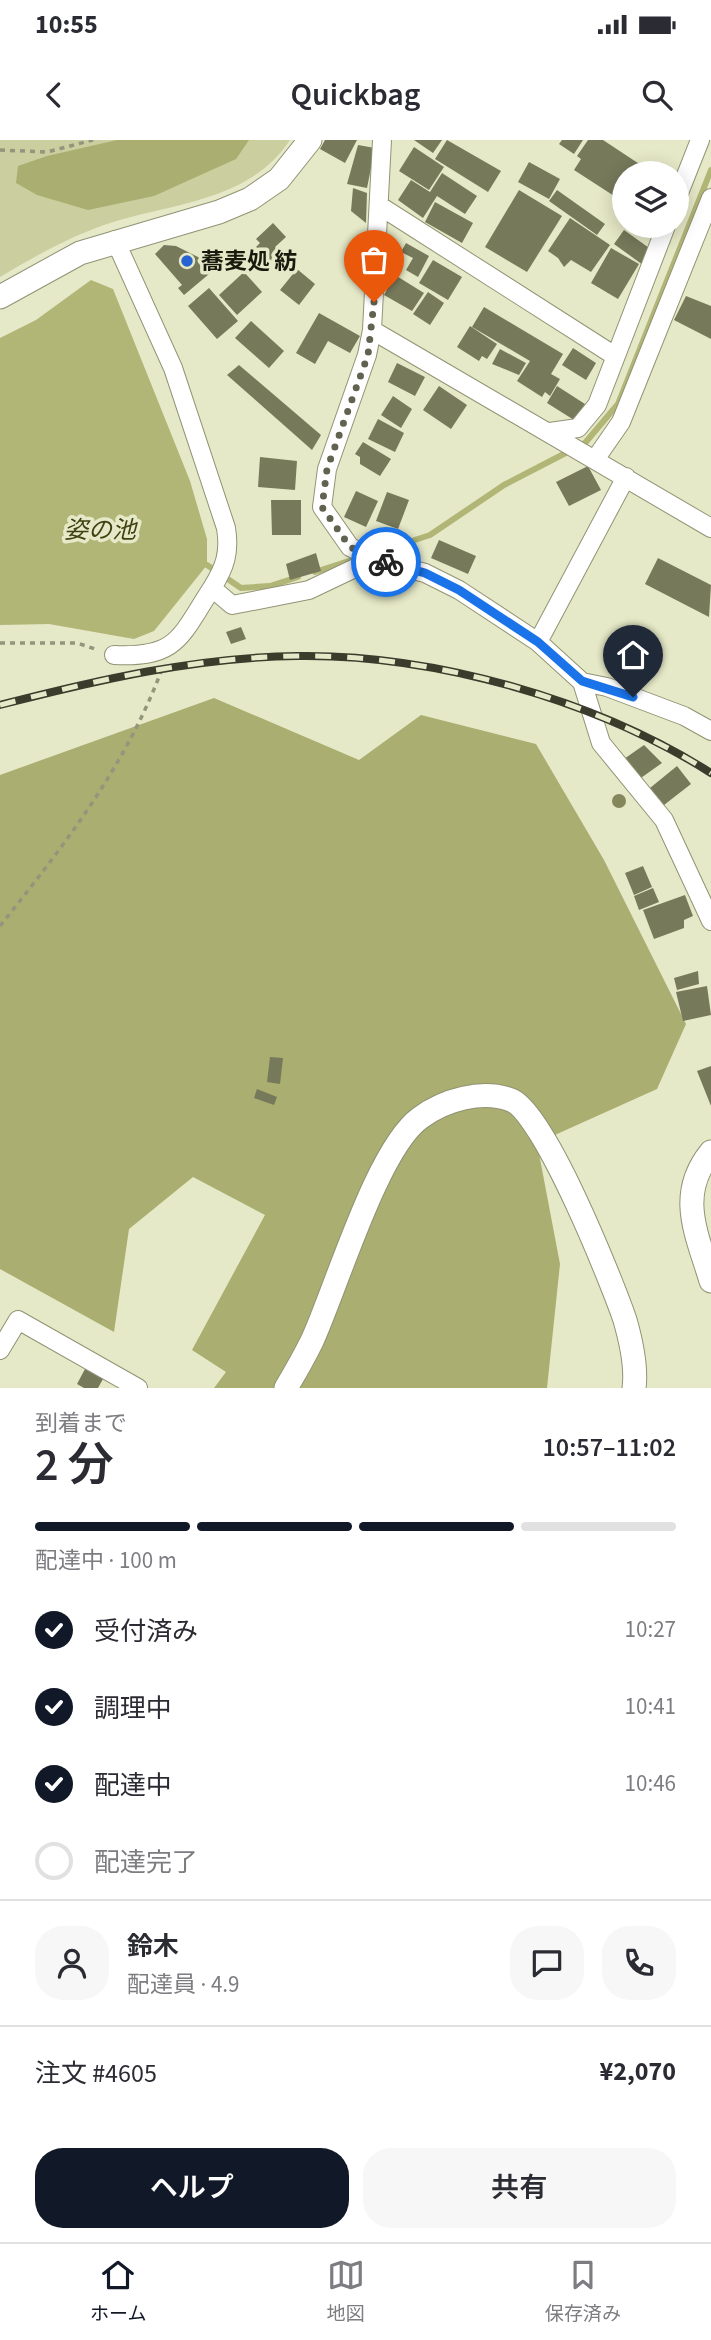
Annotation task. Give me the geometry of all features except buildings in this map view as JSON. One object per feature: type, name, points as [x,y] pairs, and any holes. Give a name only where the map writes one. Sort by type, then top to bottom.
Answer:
[{"type":"street","points":[[0,297],[80,253],[115,240],[219,212],[250,198],[279,179],[310,140]]},
{"type":"street","points":[[382,140],[372,330],[368,355],[327,469],[322,507],[350,547],[374,559],[425,573],[459,590],[538,642],[582,681],[607,687],[684,716],[711,731]]},
{"type":"street","points":[[689,168],[700,140]]},
{"type":"street","points":[[596,458],[626,410],[711,198]]},
{"type":"street","points":[[380,206],[615,356]]},
{"type":"street","points":[[550,432],[578,428],[597,405],[661,238]]},
{"type":"street","points":[[114,655],[144,656],[170,648],[225,568],[228,555],[226,528],[173,368],[115,240]]},
{"type":"street","points":[[372,330],[596,458],[711,528]]},
{"type":"street","points":[[538,642],[626,477]]},
{"type":"street","points":[[212,588],[232,605],[283,597],[309,590],[374,559]]},
{"type":"street","points":[[582,681],[601,743],[664,820],[711,921]]},
{"type":"street","points":[[286,1388],[311,1343],[372,1192],[396,1147],[418,1119],[462,1098],[485,1096],[512,1100],[528,1113],[554,1153],[625,1320],[634,1362],[634,1388]]},
{"type":"street","points":[[711,1152],[697,1174],[691,1193],[691,1213],[711,1281]]},
{"type":"street","points":[[0,1350],[18,1320],[138,1388]]},
{"type":"path","points":[[0,150],[47,152],[93,140]]},
{"type":"path","points":[[0,643],[77,643],[114,655]]},
{"type":"path","points":[[0,926],[61,849],[103,789],[158,681],[170,648]]},
{"type":"shaded area","points":[[0,140],[290,140],[273,160],[254,176],[232,188],[209,197],[96,228],[54,247],[0,277]]},
{"type":"shaded area","points":[[117,140],[249,140],[236,159],[154,196],[88,210],[37,195],[16,183],[18,166],[47,156]]},
{"type":"shaded area","points":[[214,698],[359,760],[421,715],[536,744],[604,860],[686,1024],[657,1089],[537,1143],[560,1264],[547,1388],[214,1388],[226,1372],[192,1350],[265,1215],[193,1177],[129,1229],[114,1332],[0,1269],[0,775]]},
{"type":"water","name":"姿の池","points":[[91,280],[113,289],[190,481],[207,539],[207,565],[154,631],[134,639],[49,624],[0,625],[0,338],[36,320]]},
{"type":"waterway","points":[[372,554],[430,535],[504,485],[585,443],[618,404],[711,170]]},
{"type":"waterway","points":[[315,572],[358,558]]},
{"type":"waterway","points":[[207,565],[241,588],[270,586],[298,577]]},
{"type":"railway","points":[[0,705],[73,687],[185,665],[260,657],[350,657],[458,673],[566,703],[666,747],[711,773]]},
{"type":"way so far","points":[[374,302],[368,355],[327,469],[322,507],[336,531],[350,547],[386,562]]},
{"type":"place","name":"蕎麦処 紡","points":[[187,261]]},
{"type":"route","points":[[386,562],[425,573],[459,590],[538,642],[582,681],[633,697]]}]
